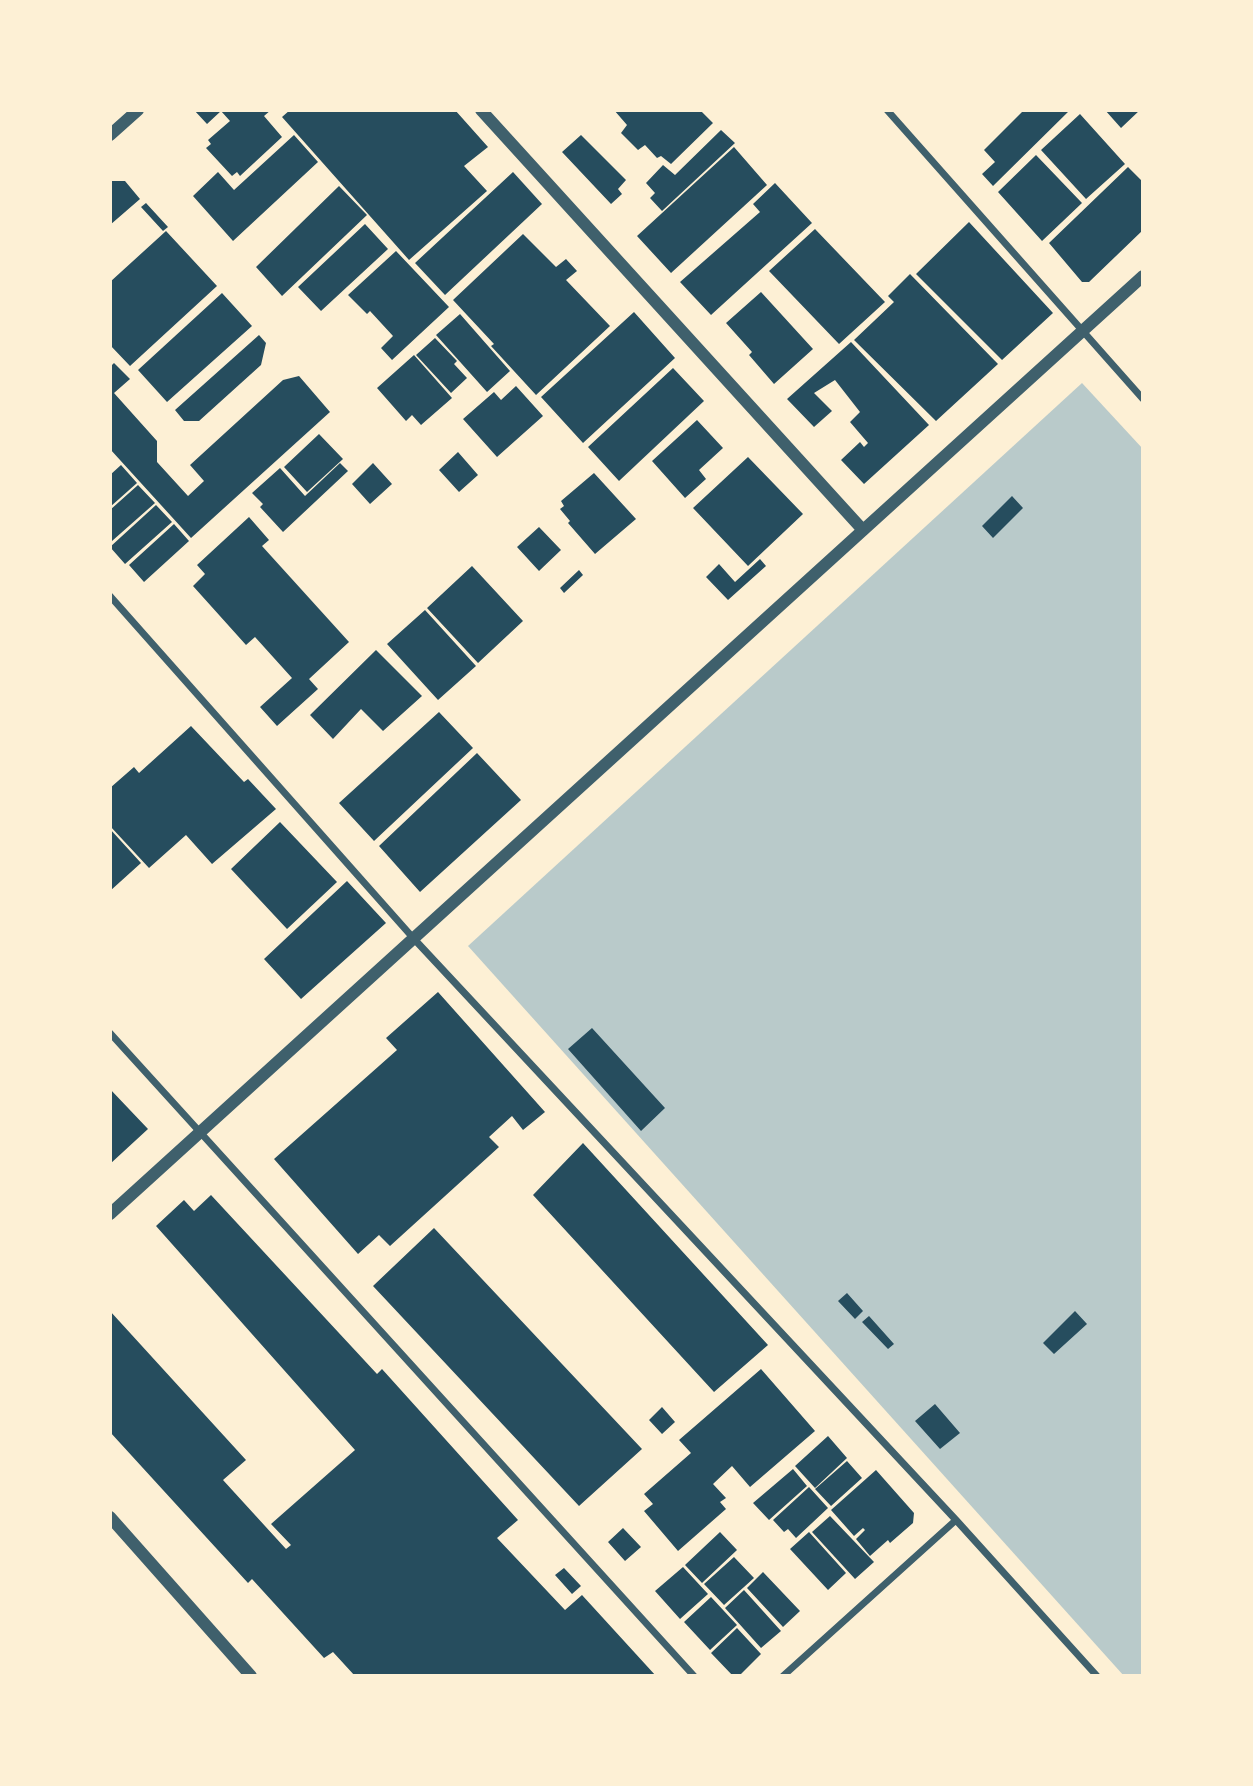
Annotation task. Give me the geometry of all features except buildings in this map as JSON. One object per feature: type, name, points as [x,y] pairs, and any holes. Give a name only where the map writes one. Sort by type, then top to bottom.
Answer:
[{"type":"street","points":[[110,135],[138,110]]},
{"type":"street","points":[[481,110],[862,528]]},
{"type":"street","points":[[887,110],[1143,399]]},
{"type":"street","points":[[110,1214],[415,940],[862,528],[1143,276]]},
{"type":"street","points":[[110,596],[415,940],[956,1520],[1097,1676]]},
{"type":"street","points":[[110,1033],[694,1676]]},
{"type":"street","points":[[110,1517],[251,1676]]},
{"type":"street","points":[[783,1676],[956,1520]]},
{"type":"shaded area","points":[[1082,383],[1143,449],[1143,1676],[1124,1676],[468,946]]}]
